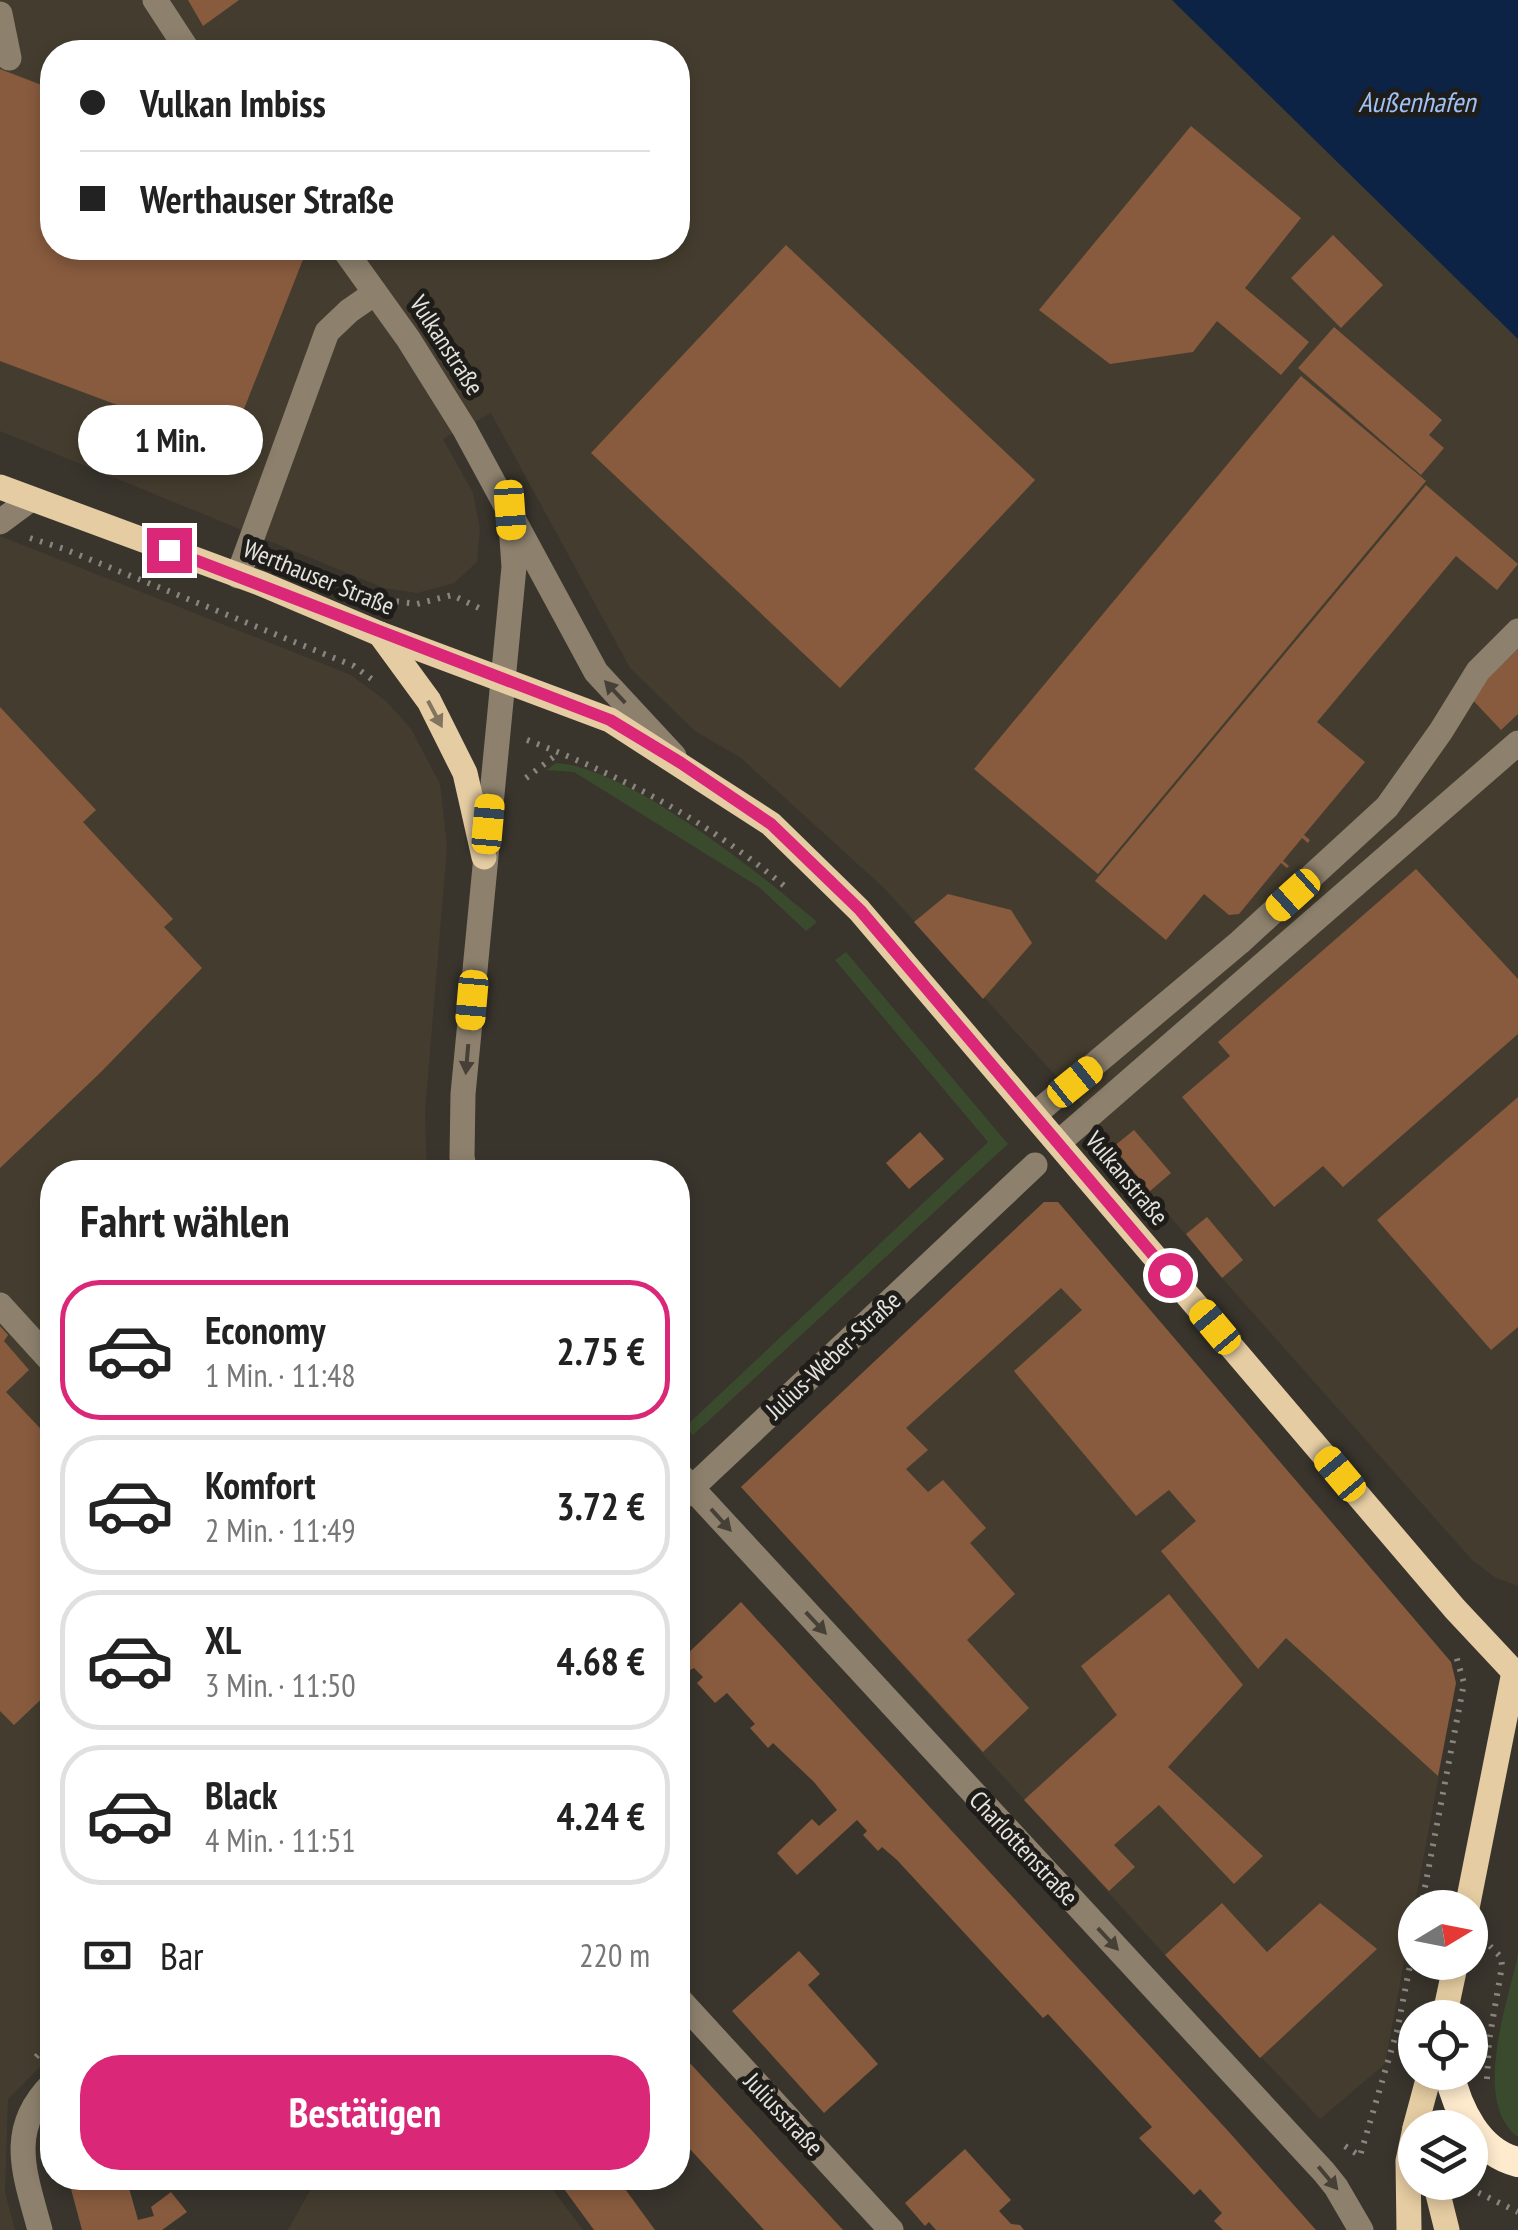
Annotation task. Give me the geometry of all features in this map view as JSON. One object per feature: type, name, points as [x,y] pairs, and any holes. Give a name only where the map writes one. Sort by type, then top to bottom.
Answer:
[{"type":"highway","points":[[1455,2090],[1472,2129],[1486,2146],[1518,2162]]},
{"type":"main road","name":"Werthauser Straße","points":[[0,488],[503,679]]},
{"type":"main road","points":[[380,634],[429,701],[465,773],[484,857]]},
{"type":"main road","name":"Vulkanstraße","points":[[503,679],[610,720],[681,763],[771,824],[860,910],[1456,1609],[1516,1670],[1471,1890]]},
{"type":"main road","points":[[1409,2200],[1409,2230]]},
{"type":"main road","points":[[1447,2200],[1447,2230]]},
{"type":"street","points":[[155,0],[181,40]]},
{"type":"street","points":[[0,14],[9,58]]},
{"type":"street","name":"Vulkanstraße","points":[[353,260],[464,428],[596,672],[681,763]]},
{"type":"street","points":[[238,576],[327,332],[376,293]]},
{"type":"street","points":[[8,528],[30,498]]},
{"type":"street","points":[[463,1160],[464,1094],[484,857],[514,567],[510,510]]},
{"type":"street","points":[[1034,1115],[1240,942],[1387,806],[1478,671],[1518,631]]},
{"type":"street","points":[[1058,1143],[1518,743]]},
{"type":"street","name":"Julius-Weber-Straße","points":[[690,1481],[1035,1165]]},
{"type":"street","points":[[0,1304],[40,1349]]},
{"type":"street","name":"Charlottenstraße","points":[[690,1497],[1336,2186],[1361,2230]]},
{"type":"street","name":"Juliusstraße","points":[[690,2011],[891,2230]]},
{"type":"street","points":[[40,2097],[11,2130],[40,2230]]},
{"type":"path","points":[[8,528],[354,666],[381,686]]},
{"type":"path","points":[[378,599],[417,604],[452,595],[508,622]]},
{"type":"path","points":[[496,728],[573,757],[653,794],[752,859],[795,895]]},
{"type":"path","points":[[1425,1890],[1458,1720]]},
{"type":"path","points":[[1488,2056],[1502,1966],[1501,1958],[1490,1946]]},
{"type":"path","points":[[1360,2156],[1397,2031],[1407,1980]]},
{"type":"path","points":[[1488,2200],[1518,2212]]},
{"type":"shaded area","points":[[0,0],[1172,0],[1518,339],[1518,1586],[1496,1578],[1473,1561],[1222,1278],[1106,1140],[1079,1101],[883,887],[741,758],[695,731],[630,668],[491,413],[443,439],[473,493],[480,529],[477,562],[454,583],[417,593],[384,588],[0,431]]},
{"type":"shaded area","points":[[0,536],[351,675],[386,701],[411,729],[440,784],[447,846],[425,1111],[427,1160],[40,1160],[40,2067],[8,2099],[5,2192],[15,2230],[0,2230]]},
{"type":"shaded area","points":[[1044,1202],[1058,1202],[1451,1662],[1456,1683],[1417,1890],[1398,1890],[1401,1980],[1385,2064],[1320,2119],[1165,1955],[741,1487]]},
{"type":"shaded area","points":[[310,2190],[553,2190],[583,2230],[288,2230]]},
{"type":"green space","points":[[556,763],[586,769],[655,802],[763,877],[817,922],[806,931],[759,887],[574,772],[546,770]]},
{"type":"green space","points":[[846,952],[1008,1144],[693,1435],[690,1422],[988,1142],[835,960]]},
{"type":"green space","points":[[1518,1954],[1518,2137],[1504,2121],[1495,2077],[1501,2024]]},
{"type":"water","name":"Außenhafen","points":[[1172,0],[1518,0],[1518,339]]},
{"type":"building","points":[[188,0],[239,0],[203,26]]},
{"type":"building","points":[[0,69],[40,84],[40,260],[303,260],[229,447],[0,361]]},
{"type":"building","points":[[1191,126],[1301,218],[1245,288],[1309,342],[1281,375],[1217,321],[1193,352],[1110,364],[1039,310]]},
{"type":"building","points":[[1333,235],[1383,285],[1341,328],[1291,278]]},
{"type":"building","points":[[786,245],[1035,480],[840,688],[591,453]]},
{"type":"building","points":[[1334,327],[1442,420],[1429,435],[1444,448],[1421,475],[1298,368]]},
{"type":"building","points":[[1301,376],[1426,481],[1098,874],[974,769]]},
{"type":"building","points":[[1426,485],[1518,564],[1497,590],[1456,556],[1317,722],[1365,762],[1304,835],[1310,840],[1308,843],[1302,838],[1283,861],[1289,866],[1281,863],[1239,914],[1229,915],[1204,894],[1166,940],[1095,881]]},
{"type":"building","points":[[1518,649],[1518,714],[1501,730],[1469,696]]},
{"type":"building","points":[[0,707],[96,810],[83,822],[173,919],[164,927],[202,968],[0,1168]]},
{"type":"building","points":[[1416,869],[1518,979],[1518,1034],[1343,1187],[1323,1166],[1274,1207],[1182,1097],[1230,1056],[1218,1042]]},
{"type":"building","points":[[948,894],[1011,910],[1032,943],[983,999],[914,922]]},
{"type":"building","points":[[1518,1097],[1518,1327],[1491,1350],[1377,1220]]},
{"type":"building","points":[[1134,1130],[1171,1173],[1150,1191],[1113,1147]]},
{"type":"building","points":[[920,1132],[944,1159],[909,1189],[886,1163]]},
{"type":"building","points":[[1044,1202],[1058,1202],[1451,1662],[1456,1683],[1438,1776],[1286,1638],[1258,1669],[1161,1551],[1196,1521],[1169,1490],[1136,1516],[1014,1371],[1082,1310],[1061,1288],[906,1428],[928,1450],[906,1469],[928,1492],[943,1480],[986,1528],[970,1543],[1015,1594],[967,1640],[1029,1708],[983,1752],[741,1487]]},
{"type":"building","points":[[1207,1217],[1243,1260],[1222,1278],[1186,1234]]},
{"type":"building","points":[[0,1326],[8,1335],[4,1341],[29,1370],[6,1392],[40,1428],[40,1700],[14,1725],[0,1711]]},
{"type":"building","points":[[1169,1594],[1243,1685],[1168,1767],[1263,1856],[1234,1884],[1159,1805],[1114,1845],[1135,1867],[1109,1891],[1024,1800],[1117,1715],[1081,1666]]},
{"type":"building","points":[[741,1602],[1316,2230],[1223,2230],[1214,2221],[1222,2213],[1200,2189],[1194,2195],[1139,2138],[1152,2127],[1048,2014],[1043,2018],[897,1860],[882,1847],[878,1851],[863,1835],[867,1831],[857,1820],[797,1875],[777,1853],[812,1819],[819,1826],[837,1810],[773,1743],[768,1748],[750,1728],[755,1724],[727,1693],[715,1703],[697,1683],[703,1677],[694,1668],[690,1670],[690,1651]]},
{"type":"building","points":[[1222,1903],[1267,1952],[1320,1903],[1377,1949],[1260,2058],[1165,1955]]},
{"type":"building","points":[[799,1951],[820,1974],[808,1985],[878,2064],[824,2113],[732,2011]]},
{"type":"building","points":[[690,2063],[843,2230],[764,2230],[690,2149]]},
{"type":"building","points":[[965,2149],[1011,2200],[999,2211],[1011,2224],[1024,2230],[936,2230],[929,2222],[925,2226],[905,2203]]},
{"type":"building","points":[[71,2190],[130,2190],[138,2220],[154,2216],[151,2207],[171,2192],[187,2212],[162,2230],[82,2230]]},
{"type":"building","points":[[565,2190],[626,2190],[655,2230],[594,2230]]},
{"type":"route","points":[[169,550],[610,720],[771,824],[860,910],[1170,1275]]}]
